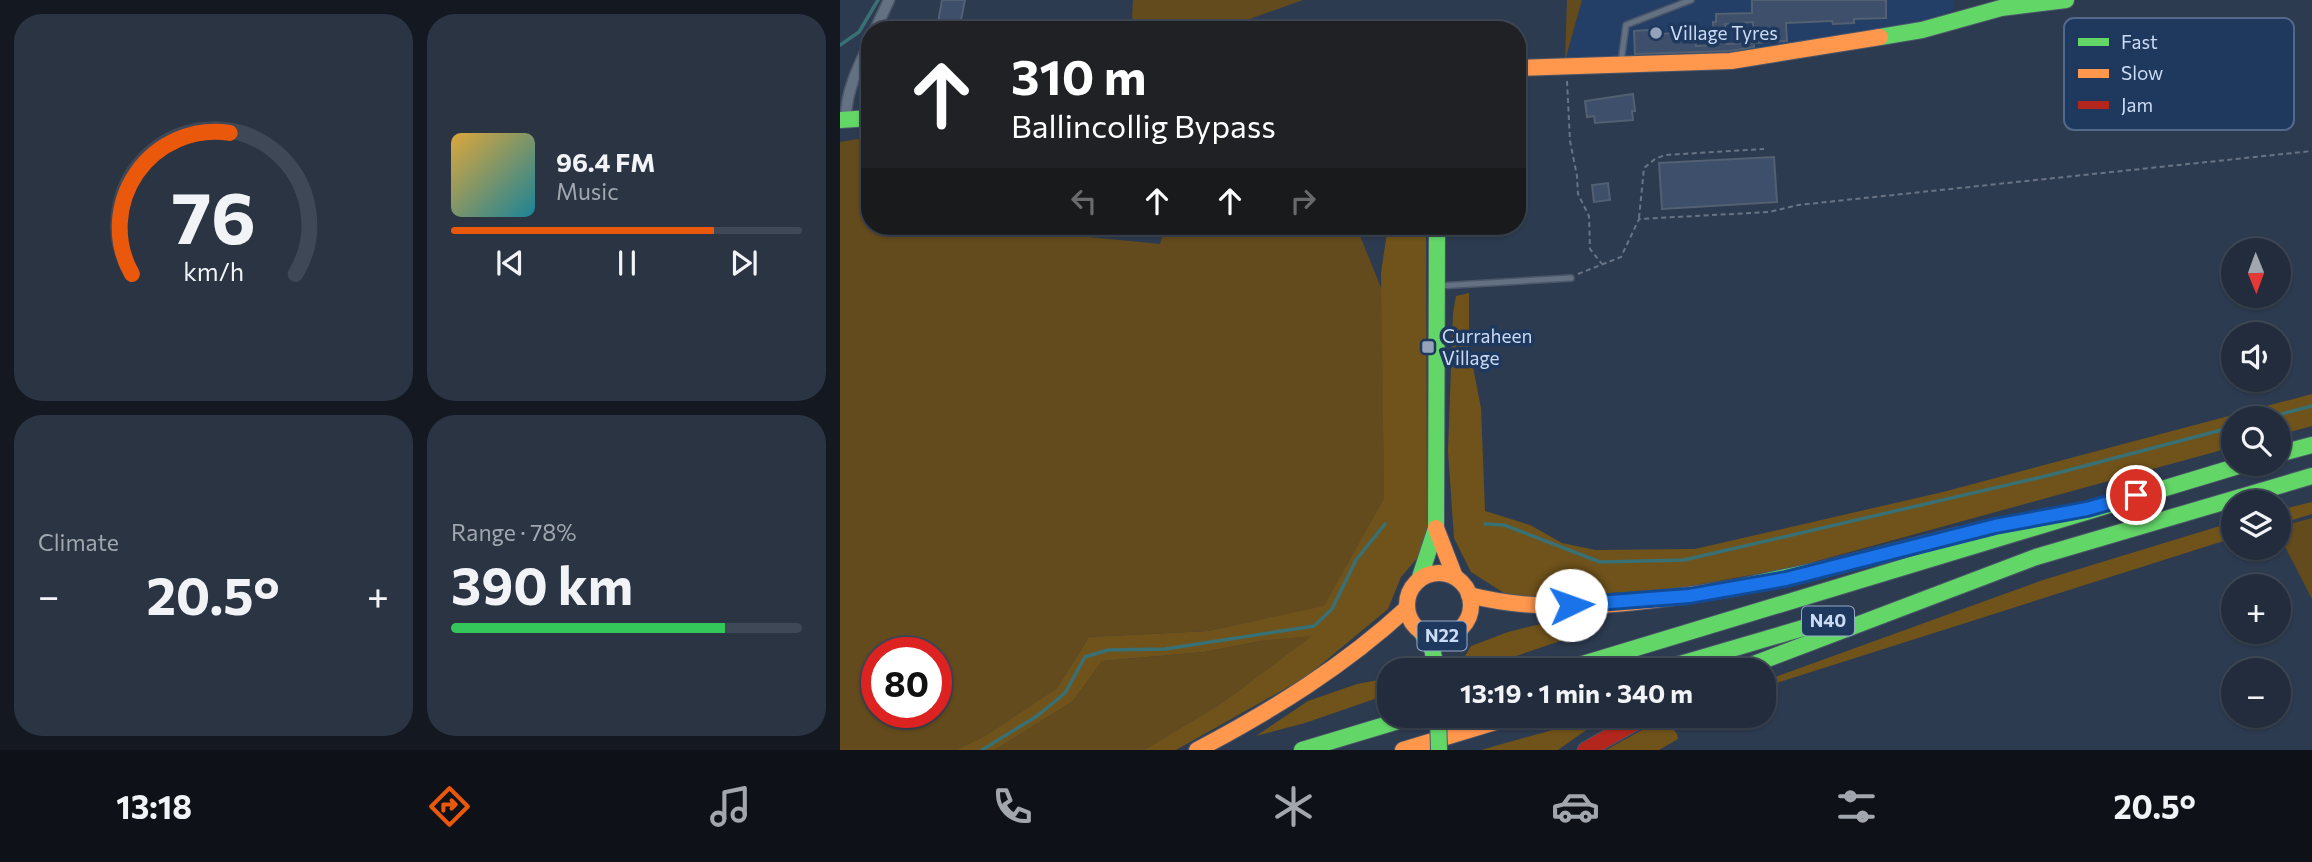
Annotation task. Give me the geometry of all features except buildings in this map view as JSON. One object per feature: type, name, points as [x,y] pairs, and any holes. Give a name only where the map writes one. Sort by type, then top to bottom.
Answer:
[{"type":"main road","points":[[1526,68],[1731,61],[1783,55],[1839,42],[1922,30],[2001,8],[2066,0]]},
{"type":"main road","points":[[843,120],[861,119]]},
{"type":"main road","points":[[1419,580],[1436,528],[1437,235]]},
{"type":"main road","points":[[2291,451],[2312,445]]},
{"type":"main road","name":"N22","points":[[1469,595],[1530,606],[1648,601],[1689,596],[1786,579],[1995,526],[2087,509],[2221,471]]},
{"type":"main road","points":[[1769,658],[1997,571],[2102,536],[2312,476]]},
{"type":"main road","name":"N40","points":[[1602,658],[2087,509]]},
{"type":"main road","points":[[1436,528],[1455,577]]},
{"type":"main road","name":"N40","points":[[1701,658],[1997,571]]},
{"type":"main road","points":[[1419,580],[1436,573],[1455,577]]},
{"type":"main road","name":"N22","points":[[1439,658],[1444,643],[1470,614],[1469,595],[1455,577]]},
{"type":"main road","name":"N22","points":[[1419,580],[1408,597],[1408,608],[1414,624],[1432,645],[1435,658]]},
{"type":"main road","points":[[1197,750],[1251,721],[1342,662],[1408,608]]},
{"type":"main road","name":"N22","points":[[1420,630],[1430,635],[1451,634]]},
{"type":"main road","points":[[1302,750],[1377,727]]},
{"type":"main road","points":[[1438,728],[1439,750]]},
{"type":"main road","points":[[1403,750],[1475,728]]},
{"type":"main road","points":[[1586,750],[1625,728]]},
{"type":"street","points":[[879,21],[889,0]]},
{"type":"street","points":[[843,120],[861,63]]},
{"type":"lane","points":[[1620,65],[1626,25],[1691,0]]},
{"type":"lane","points":[[1437,286],[1571,278]]},
{"type":"path","points":[[1566,66],[1570,141],[1578,194],[1589,216],[1590,249],[1604,266]]},
{"type":"path","points":[[1571,278],[1621,257],[1639,219],[1644,169],[1655,159],[1665,155],[1764,149]]},
{"type":"path","points":[[1639,219],[1769,212],[1798,205],[2312,151]]},
{"type":"shaded area","points":[[1133,0],[1303,0],[1244,21],[1133,21]]},
{"type":"shaded area","points":[[1567,0],[1582,0],[1565,61]]},
{"type":"shaded area","points":[[1582,0],[1953,0],[1953,10],[1929,22],[1754,55],[1565,61]]},
{"type":"shaded area","points":[[861,138],[861,235],[1069,235],[1160,244],[1163,235],[1360,235],[1382,290],[1384,498],[1324,607],[1208,631],[1089,637],[1057,688],[985,736],[956,750],[840,750],[840,142]]},
{"type":"shaded area","points":[[1387,235],[1426,235],[1427,537],[1419,556],[1401,577],[1388,609],[1306,677],[1176,750],[1144,750],[1222,703],[1312,636],[1261,641],[1204,652],[1102,661],[1073,701],[995,750],[956,750],[985,736],[1057,688],[1089,637],[1208,631],[1324,606],[1384,498],[1381,273]]},
{"type":"shaded area","points":[[1469,293],[1469,347],[1481,408],[1485,511],[1530,525],[1562,543],[1595,550],[1695,549],[1943,492],[2221,418],[2221,450],[1795,567],[1668,590],[1534,597],[1504,593],[1471,572],[1454,538],[1448,451],[1453,313],[1456,296]]},
{"type":"shaded area","points":[[2312,394],[2312,426],[2291,432],[2291,406],[2267,406]]},
{"type":"shaded area","points":[[2312,502],[2312,514],[2291,520],[2291,507]]},
{"type":"shaded area","points":[[2312,518],[2312,599],[2291,558],[2291,524]]},
{"type":"shaded area","points":[[2221,526],[2221,542],[1776,683],[1776,677],[2043,580]]},
{"type":"shaded area","points":[[1553,621],[1566,639],[1510,658],[1464,658],[1471,646],[1508,632]]},
{"type":"shaded area","points":[[1314,635],[1222,703],[1144,750],[995,750],[1073,701],[1102,661],[1204,652],[1261,641]]},
{"type":"shaded area","points":[[1377,680],[1377,698],[1305,723],[1256,736],[1308,701],[1357,684]]},
{"type":"shaded area","points":[[1559,728],[1589,728],[1558,750],[1481,750]]},
{"type":"shaded area","points":[[1672,728],[1678,739],[1659,750],[1606,750],[1642,730]]},
{"type":"waterway","points":[[866,21],[878,0]]},
{"type":"waterway","points":[[840,45],[861,29]]},
{"type":"waterway","points":[[2291,411],[2312,406]]},
{"type":"waterway","points":[[1485,524],[1504,525],[1600,562],[1684,560],[2046,476],[2221,430]]},
{"type":"waterway","points":[[982,750],[1037,716],[1065,693],[1085,657],[1108,650],[1165,649],[1314,626],[1332,609],[1356,560],[1385,524]]},
{"type":"traffic: fast","points":[[1880,37],[1922,30],[2001,8],[2066,0]]},
{"type":"traffic: fast","points":[[840,120],[861,119]]},
{"type":"traffic: fast","points":[[1419,580],[1436,528],[1437,235]]},
{"type":"traffic: fast","points":[[2291,451],[2312,445]]},
{"type":"traffic: fast","points":[[1603,658],[2221,471]]},
{"type":"traffic: fast","points":[[1770,658],[2036,557],[2312,476]]},
{"type":"traffic: fast","points":[[1734,588],[1824,569],[1959,535]]},
{"type":"traffic: fast","points":[[1701,658],[1844,616]]},
{"type":"traffic: fast","points":[[1420,630],[1432,649],[1434,658]]},
{"type":"traffic: fast","points":[[1302,750],[1377,727]]},
{"type":"traffic: fast","points":[[1438,728],[1439,750]]},
{"type":"traffic: slow","points":[[1526,68],[1731,61],[1880,37]]},
{"type":"traffic: slow","points":[[1436,528],[1455,577]]},
{"type":"traffic: slow","points":[[1439,573],[1457,579],[1465,587],[1471,605],[1465,623],[1457,631],[1439,637],[1421,631],[1413,623],[1407,605],[1413,587],[1421,579],[1439,573]]},
{"type":"traffic: slow","points":[[1469,595],[1502,602],[1568,606],[1635,602],[1734,588]]},
{"type":"traffic: slow","points":[[1197,750],[1307,686],[1358,649],[1407,608]]},
{"type":"traffic: slow","points":[[1403,750],[1475,728]]},
{"type":"traffic: jam","points":[[1586,750],[1625,728]]},
{"type":"place","name":"Village Tyres","points":[[1656,33]]},
{"type":"place","name":"Curraheen Village","points":[[1428,347]]},
{"type":"route","points":[[1571,605],[1648,601],[1786,579],[1995,526],[2087,509],[2136,495]]}]
